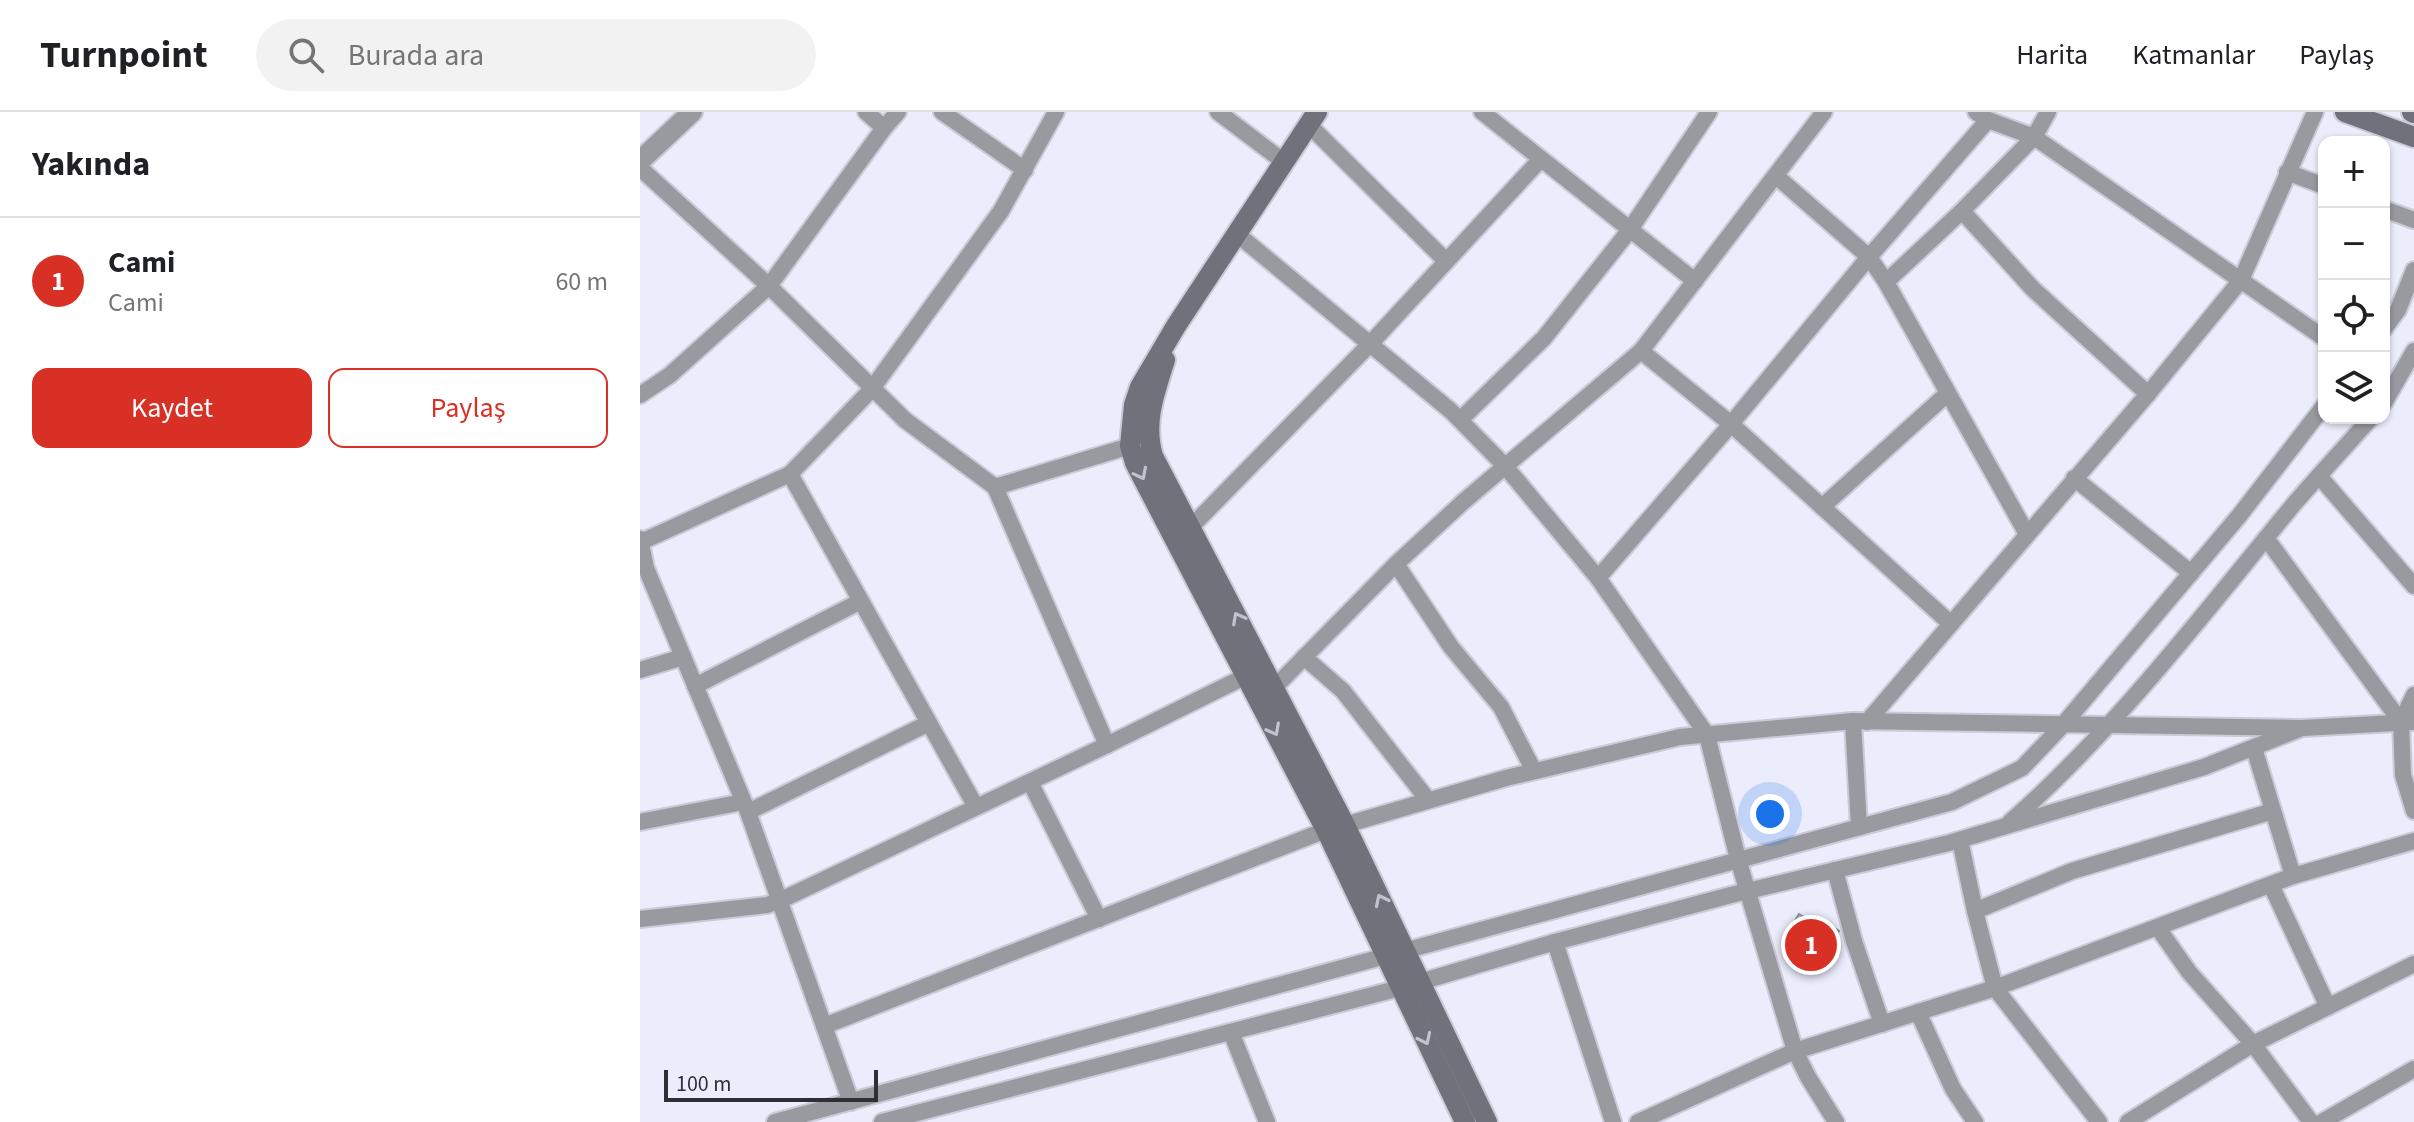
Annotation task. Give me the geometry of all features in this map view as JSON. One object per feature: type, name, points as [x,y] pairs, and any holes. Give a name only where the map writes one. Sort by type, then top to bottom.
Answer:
[{"type":"main road","points":[[2345,112],[2414,137]]},
{"type":"main road","points":[[1266,692],[1246,676],[1135,463],[1130,446],[1134,405],[1140,387],[1176,326],[1313,118]]},
{"type":"main road","points":[[1176,326],[1150,409],[1148,439],[1153,456],[1266,692],[1336,828],[1405,949],[1409,985],[1465,1122]]},
{"type":"main road","points":[[1336,828],[1385,954],[1409,985],[1487,1122]]},
{"type":"street","points":[[640,161],[692,112]]},
{"type":"street","points":[[866,112],[884,128]]},
{"type":"street","points":[[640,395],[670,375],[769,286],[898,112]]},
{"type":"street","points":[[942,112],[1025,170]]},
{"type":"street","points":[[851,1102],[745,807],[643,569],[640,540],[790,474],[871,390],[1001,211],[1056,112]]},
{"type":"street","points":[[1218,112],[1284,162]]},
{"type":"street","points":[[1482,112],[1695,281]]},
{"type":"street","points":[[1460,420],[1544,338],[1629,231],[1709,112]]},
{"type":"street","points":[[1266,692],[1396,564],[1505,466],[1641,351],[1824,112]]},
{"type":"street","points":[[1886,282],[1962,211],[2034,137],[2048,112]]},
{"type":"street","points":[[1859,827],[1860,721],[1951,624],[2241,280],[2315,112]]},
{"type":"street","points":[[1598,578],[1731,424],[1982,116],[2034,137],[2318,334]]},
{"type":"street","points":[[1313,118],[1446,261]]},
{"type":"street","points":[[1190,528],[1370,344],[1540,160]]},
{"type":"street","points":[[640,168],[769,286],[871,390],[905,420],[995,487],[1107,745]]},
{"type":"street","points":[[2287,172],[2318,184]]},
{"type":"street","points":[[1776,176],[1869,257],[2027,534]]},
{"type":"street","points":[[1962,211],[2033,289],[2148,394]]},
{"type":"street","points":[[2390,211],[2414,220]]},
{"type":"street","points":[[1237,234],[1460,420],[1505,466],[1598,578],[1707,735],[1738,859],[1795,1051],[1836,1122]]},
{"type":"street","points":[[2390,321],[2398,310],[2414,270]]},
{"type":"street","points":[[1641,351],[1731,424],[1951,624]]},
{"type":"street","points":[[2390,393],[2414,351]]},
{"type":"street","points":[[2398,379],[2414,389]]},
{"type":"street","points":[[1822,507],[1948,393]]},
{"type":"street","points":[[775,1122],[1952,802],[2022,768],[2062,726],[2239,516],[2318,414]]},
{"type":"street","points":[[2006,826],[2062,776],[2111,726],[2266,538],[2366,424]]},
{"type":"street","points":[[995,487],[1130,446]]},
{"type":"street","points":[[790,474],[976,807]]},
{"type":"street","points":[[2319,476],[2414,586]]},
{"type":"street","points":[[2074,478],[2191,573]]},
{"type":"street","points":[[2266,538],[2407,722]]},
{"type":"street","points":[[1396,564],[1451,647],[1501,707],[1534,771]]},
{"type":"street","points":[[695,686],[861,601]]},
{"type":"street","points":[[640,670],[683,657]]},
{"type":"street","points":[[1304,657],[1343,691],[1428,800]]},
{"type":"street","points":[[640,919],[767,905],[779,901],[1246,676]]},
{"type":"street","points":[[2414,695],[2407,722],[2403,775],[2414,811]]},
{"type":"street","points":[[824,1026],[1336,828],[1534,771],[1680,737],[1860,721],[2302,728],[2407,722]]},
{"type":"street","points":[[640,822],[745,807],[929,723]]},
{"type":"street","points":[[882,1122],[1409,985],[1555,942],[1749,891],[1960,840],[2204,767],[2302,728]]},
{"type":"street","points":[[2254,748],[2293,876]]},
{"type":"street","points":[[1030,782],[1099,919]]},
{"type":"street","points":[[1975,911],[2072,871],[2273,811]]},
{"type":"street","points":[[1960,840],[1995,988],[2099,1122]]},
{"type":"street","points":[[1643,1121],[1795,1051],[1995,988],[2293,876],[2414,841]]},
{"type":"street","points":[[1835,870],[1854,941],[1882,1024]]},
{"type":"street","points":[[2271,885],[2328,1007]]},
{"type":"street","points":[[2158,928],[2189,972],[2253,1044],[2311,1122]]},
{"type":"street","points":[[1555,942],[1613,1122]]},
{"type":"street","points":[[2128,1122],[2253,1044],[2414,964]]},
{"type":"street","points":[[1918,1012],[1953,1089],[1975,1122]]},
{"type":"street","points":[[1231,1032],[1267,1122]]},
{"type":"street","points":[[2322,1122],[2414,1069]]},
{"type":"building","points":[[1799,914],[1817,925],[1821,919],[1839,931],[1815,969],[1796,957],[1800,950],[1783,939]]},
{"type":"place","name":"Cami","points":[[1811,945]]}]
